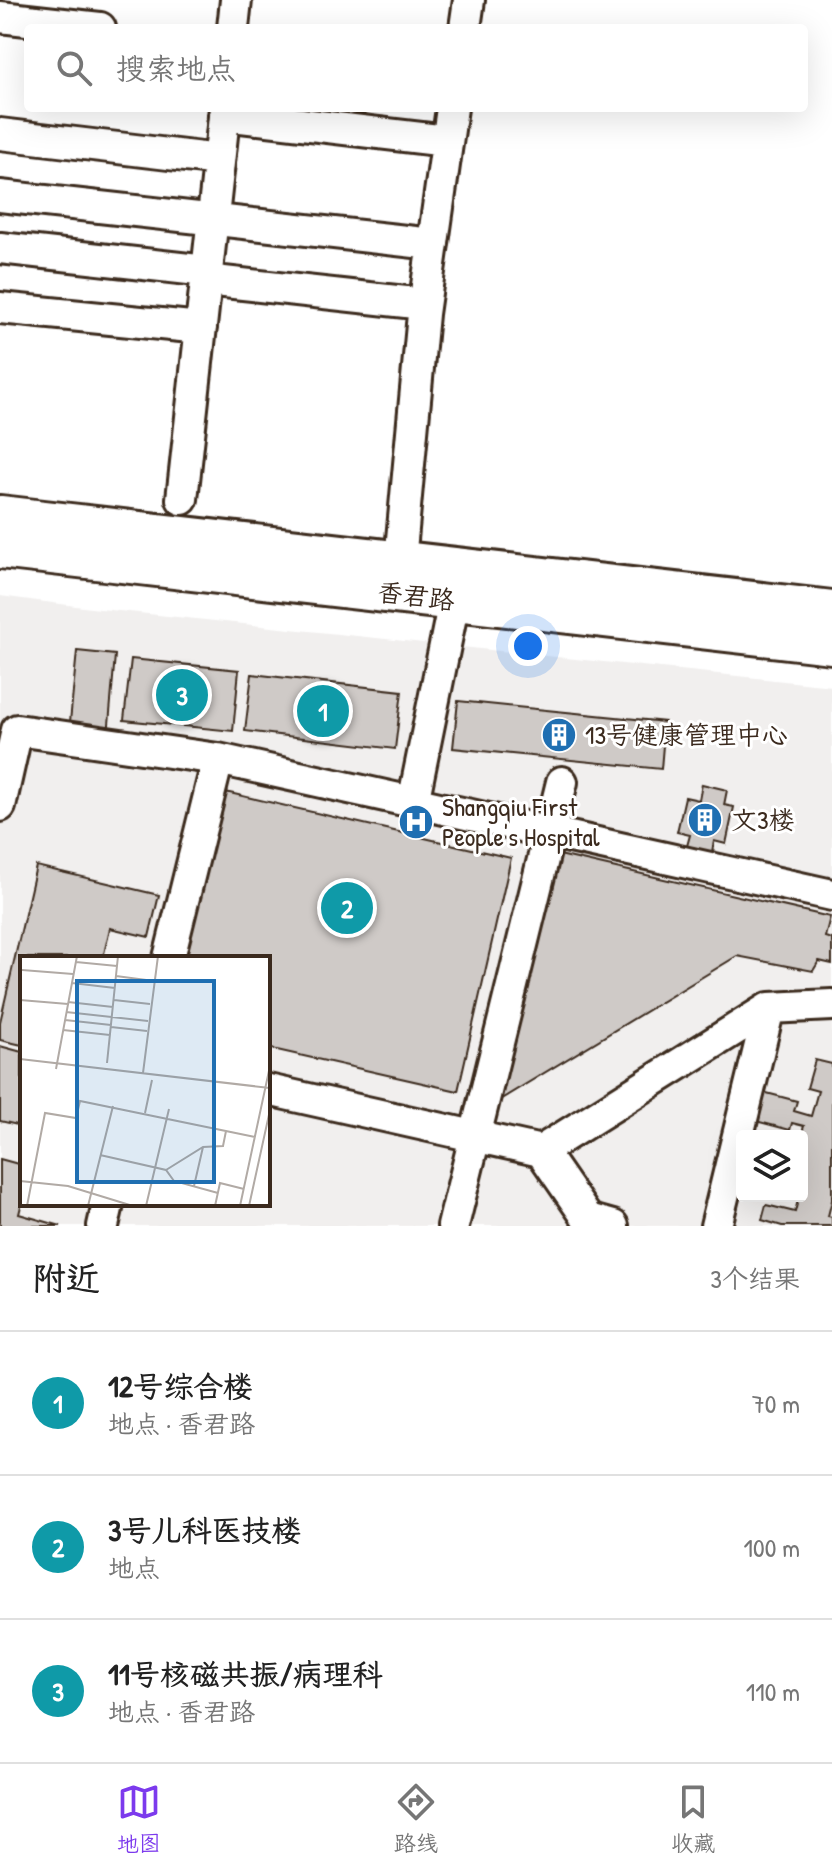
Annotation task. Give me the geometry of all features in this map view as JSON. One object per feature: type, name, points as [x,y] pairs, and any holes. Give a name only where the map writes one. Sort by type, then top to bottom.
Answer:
[{"type":"main road","points":[[0,515],[832,610]]},
{"type":"main road","name":"香君路","points":[[0,549],[832,644]]},
{"type":"street","points":[[233,24],[236,0]]},
{"type":"street","points":[[465,24],[468,0]]},
{"type":"street","points":[[0,17],[64,24]]},
{"type":"street","points":[[182,499],[224,112]]},
{"type":"street","points":[[231,112],[447,141]]},
{"type":"street","points":[[400,561],[424,304],[451,112]]},
{"type":"street","points":[[0,134],[219,160]]},
{"type":"street","points":[[0,196],[433,244]]},
{"type":"street","points":[[0,248],[424,304]]},
{"type":"street","points":[[0,308],[201,328]]},
{"type":"street","points":[[413,803],[454,601]]},
{"type":"street","points":[[0,806],[17,730],[218,759],[832,895]]},
{"type":"street","points":[[169,956],[218,759]]},
{"type":"street","points":[[453,1226],[562,782]]},
{"type":"street","points":[[541,1151],[769,1008],[832,1005]]},
{"type":"street","points":[[716,1226],[769,1008]]},
{"type":"street","points":[[270,1090],[541,1151],[588,1219],[613,1226]]},
{"type":"street","points":[[103,1226],[108,1206]]},
{"type":"shaded area","name":"Shangqiu First People's Hospital","points":[[0,596],[832,686],[832,1226],[0,1226]]},
{"type":"building","points":[[77,651],[115,655],[108,736],[69,732]]},
{"type":"building","points":[[131,659],[239,670],[233,731],[124,720]]},
{"type":"building","points":[[252,674],[402,691],[395,749],[245,731]]},
{"type":"building","name":"13号健康管理中心","points":[[458,701],[665,722],[661,769],[453,748]]},
{"type":"building","name":"文3楼","points":[[702,784],[727,790],[724,805],[734,807],[726,844],[714,841],[712,852],[687,846],[690,835],[677,832],[685,797],[699,800]]},
{"type":"building","points":[[221,791],[511,858],[458,1091],[270,1048],[270,956],[183,956]]},
{"type":"building","points":[[555,854],[830,917],[825,937],[832,939],[832,964],[819,961],[813,971],[737,956],[498,1101]]},
{"type":"building","points":[[36,866],[159,895],[149,937],[110,928],[103,956],[20,956],[20,1045],[0,1040],[0,1022]]},
{"type":"building","points":[[0,1046],[20,1051],[20,1126],[0,1121]]},
{"type":"building","points":[[815,1060],[832,1064],[832,1200],[828,1216],[832,1217],[832,1226],[782,1226],[762,1220],[766,1205],[795,1212],[798,1202],[808,1202],[808,1130],[792,1123],[790,1130],[752,1120],[759,1091],[797,1101],[794,1111],[811,1116],[818,1091],[807,1088]]},
{"type":"building","points":[[0,1159],[20,1164],[19,1214],[61,1226],[0,1226]]},
{"type":"place","name":"11号核磁共振/病理科","points":[[182,695]]},
{"type":"place","name":"12号综合楼","points":[[323,711]]},
{"type":"place","name":"13号健康管理中心","points":[[559,735]]},
{"type":"place","name":"文3楼","points":[[705,820]]},
{"type":"place","name":"Shangqiu First People's Hospital","points":[[416,822]]},
{"type":"place","name":"3号儿科医技楼","points":[[347,908]]}]
